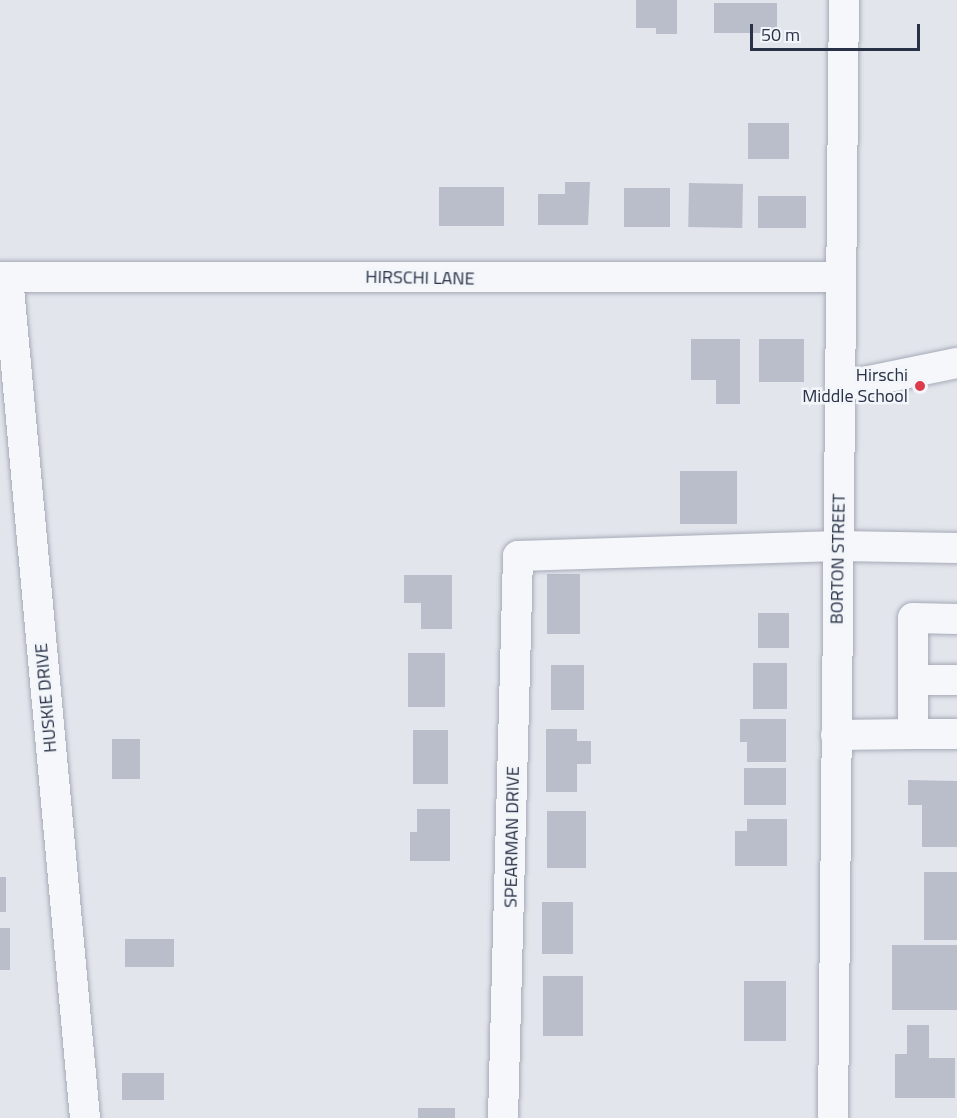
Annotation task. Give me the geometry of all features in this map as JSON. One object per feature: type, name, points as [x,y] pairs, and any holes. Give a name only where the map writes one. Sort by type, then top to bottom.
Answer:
[{"type":"street","name":"BORTON STREET","points":[[833,1118],[844,0]]},
{"type":"street","name":"HIRSCHI LANE","points":[[4,277],[841,277]]},
{"type":"street","name":"HUSKIE DRIVE","points":[[4,277],[85,1118]]},
{"type":"street","points":[[840,387],[957,363]]},
{"type":"street","points":[[838,546],[957,548]]},
{"type":"street","name":"SPEARMAN DRIVE","points":[[504,1118],[518,556],[838,546]]},
{"type":"street","points":[[913,734],[913,618],[957,619]]},
{"type":"street","points":[[913,680],[957,680]]},
{"type":"street","points":[[836,735],[957,734]]},
{"type":"building","points":[[636,0],[677,0],[677,34],[656,34],[656,28],[636,28]]},
{"type":"building","points":[[714,3],[777,3],[777,33],[714,33]]},
{"type":"building","points":[[748,123],[789,123],[789,159],[748,159]]},
{"type":"building","points":[[565,182],[590,182],[588,225],[538,225],[538,194],[565,194]]},
{"type":"building","points":[[689,183],[743,184],[742,228],[688,227]]},
{"type":"building","points":[[439,187],[504,187],[504,226],[439,226]]},
{"type":"building","points":[[624,188],[670,188],[670,227],[624,227]]},
{"type":"building","points":[[758,196],[806,196],[806,228],[758,228]]},
{"type":"building","points":[[691,339],[740,339],[740,404],[716,404],[716,380],[691,380]]},
{"type":"building","points":[[759,339],[804,339],[804,382],[759,382]]},
{"type":"building","points":[[680,471],[737,471],[737,524],[680,524]]},
{"type":"building","points":[[547,574],[580,574],[580,634],[547,634]]},
{"type":"building","points":[[404,575],[452,575],[452,629],[421,629],[421,603],[404,603]]},
{"type":"building","points":[[758,613],[789,613],[789,648],[758,648]]},
{"type":"building","points":[[408,653],[445,653],[445,707],[408,707]]},
{"type":"building","points":[[753,663],[787,663],[787,709],[753,709]]},
{"type":"building","points":[[551,665],[584,665],[584,710],[551,710]]},
{"type":"building","points":[[740,719],[786,719],[786,762],[747,762],[747,742],[740,742]]},
{"type":"building","points":[[546,729],[577,729],[577,741],[591,741],[591,764],[577,764],[577,792],[546,792]]},
{"type":"building","points":[[413,730],[448,730],[448,784],[413,784]]},
{"type":"building","points":[[112,739],[140,739],[140,779],[112,779]]},
{"type":"building","points":[[744,768],[786,768],[786,805],[744,805]]},
{"type":"building","points":[[908,780],[957,781],[957,847],[922,847],[922,805],[908,805]]},
{"type":"building","points":[[417,809],[450,809],[450,861],[410,861],[410,832],[417,832]]},
{"type":"building","points":[[547,811],[586,811],[586,868],[547,868]]},
{"type":"building","points":[[747,819],[787,819],[787,866],[735,866],[735,831],[747,831]]},
{"type":"building","points":[[924,872],[957,872],[957,940],[924,940]]},
{"type":"building","points":[[0,877],[6,877],[6,912],[0,912]]},
{"type":"building","points":[[542,902],[573,902],[573,954],[542,954]]},
{"type":"building","points":[[0,928],[10,928],[10,970],[0,970]]},
{"type":"building","points":[[125,939],[174,939],[174,967],[125,967]]},
{"type":"building","points":[[892,945],[957,945],[957,1010],[892,1010]]},
{"type":"building","points":[[543,976],[583,976],[583,1036],[543,1036]]},
{"type":"building","points":[[744,981],[786,981],[786,1041],[744,1041]]},
{"type":"building","points":[[907,1025],[929,1025],[929,1058],[955,1058],[955,1098],[895,1098],[895,1054],[907,1054]]},
{"type":"building","points":[[122,1073],[164,1073],[164,1100],[122,1100]]},
{"type":"building","points":[[418,1108],[455,1108],[455,1118],[418,1118]]},
{"type":"place","name":"Hirschi Middle School","points":[[920,386]]}]
